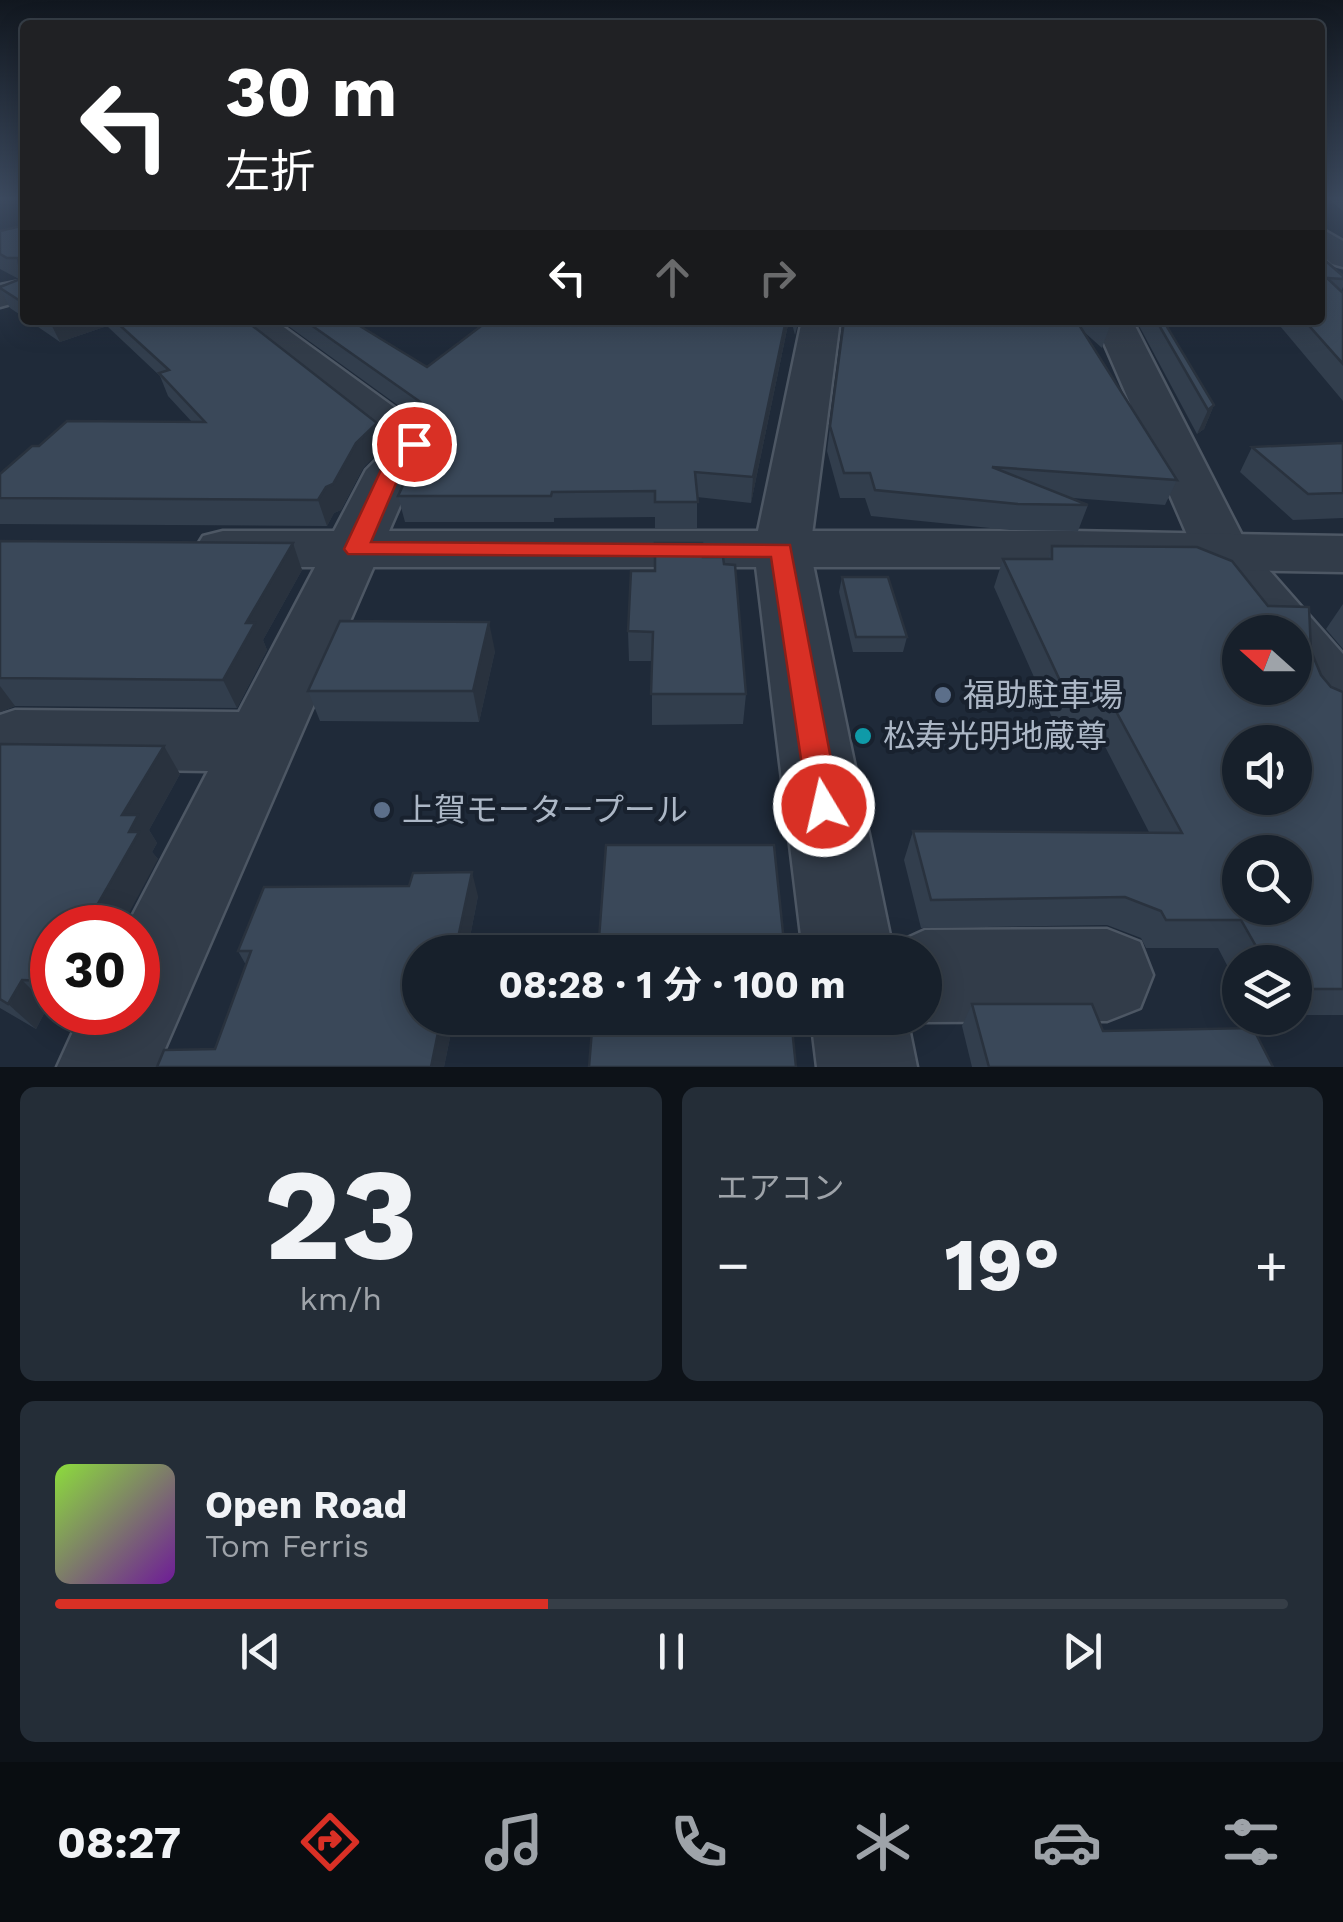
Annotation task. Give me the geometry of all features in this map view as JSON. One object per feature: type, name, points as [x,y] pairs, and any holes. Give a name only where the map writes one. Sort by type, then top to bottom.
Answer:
[{"type":"street","points":[[160,955],[391,470],[407,460],[414,444],[257,325]]},
{"type":"street","points":[[819,325],[782,550],[845,935]]},
{"type":"street","points":[[1114,325],[1223,553],[1274,615]]},
{"type":"street","points":[[180,548],[1343,554]]},
{"type":"street","points":[[1312,663],[1343,701]]},
{"type":"street","points":[[15,740],[260,742]]},
{"type":"street","points":[[942,976],[1107,976]]},
{"type":"street","points":[[107,1067],[122,1035]]},
{"type":"street","points":[[862,1035],[867,1067]]},
{"type":"building","points":[[0,248],[20,248],[20,264],[18,258],[0,254]]},
{"type":"building","points":[[1325,260],[1343,276],[1327,278],[1343,293],[1343,364],[1308,325],[1325,325]]},
{"type":"building","points":[[20,279],[20,301],[0,288]]},
{"type":"building","points":[[120,325],[251,325],[377,423],[356,443],[333,484],[326,487],[318,500],[0,498],[0,474],[67,421],[205,422],[159,373],[169,370]]},
{"type":"building","points":[[311,325],[358,325],[427,367],[482,325],[785,325],[753,477],[695,472],[698,502],[655,502],[655,491],[398,496],[414,462],[407,459],[409,455],[422,447],[436,421],[429,408]]},
{"type":"building","points":[[843,325],[1079,325],[1177,480],[992,467],[1088,505],[1018,504],[875,490],[870,473],[844,473],[830,426]]},
{"type":"building","points":[[1159,325],[1166,325],[1214,405],[1208,410]]},
{"type":"building","points":[[1343,443],[1343,493],[1308,494],[1252,447]]},
{"type":"building","points":[[0,541],[293,543],[246,623],[255,623],[223,680],[0,678]]},
{"type":"building","points":[[655,543],[702,543],[703,557],[723,557],[724,564],[735,565],[746,694],[651,694],[653,632],[628,631],[631,571],[655,571]]},
{"type":"building","points":[[1052,546],[1197,547],[1232,561],[1268,606],[1309,607],[1309,615],[1222,615],[1222,705],[1312,705],[1312,653],[1321,675],[1331,687],[1343,692],[1343,989],[1312,989],[1312,945],[1255,945],[1244,925],[1312,925],[1312,835],[1222,835],[1222,920],[1166,920],[1161,911],[1125,897],[931,900],[913,831],[1182,833],[1111,702],[1070,702],[1003,559],[1052,559]]},
{"type":"building","points":[[842,577],[888,577],[907,637],[856,637]]},
{"type":"building","points":[[340,621],[489,622],[473,691],[308,691]]},
{"type":"building","points":[[0,744],[164,746],[122,815],[138,815],[129,832],[139,832],[97,905],[30,905],[30,980],[22,980],[8,1004],[0,999]]},
{"type":"building","points":[[606,845],[774,845],[783,935],[599,935]]},
{"type":"building","points":[[472,872],[459,935],[402,935],[402,1035],[438,1035],[431,1067],[157,1067],[164,1050],[215,1049],[251,951],[238,951],[264,887],[409,886],[413,873]]},
{"type":"building","points":[[972,1004],[1092,1004],[1103,1031],[1222,1029],[1222,1035],[1257,1035],[1273,1067],[989,1067]]},
{"type":"building","points":[[592,1035],[793,1035],[796,1067],[589,1067]]},
{"type":"place","name":"福助駐車場","points":[[943,695]]},
{"type":"place","name":"松寿光明地蔵尊","points":[[863,736]]},
{"type":"place","name":"上賀モータープール","points":[[382,810]]},
{"type":"route","points":[[414,444],[407,460],[391,470],[356,549],[782,550],[824,806]]}]
